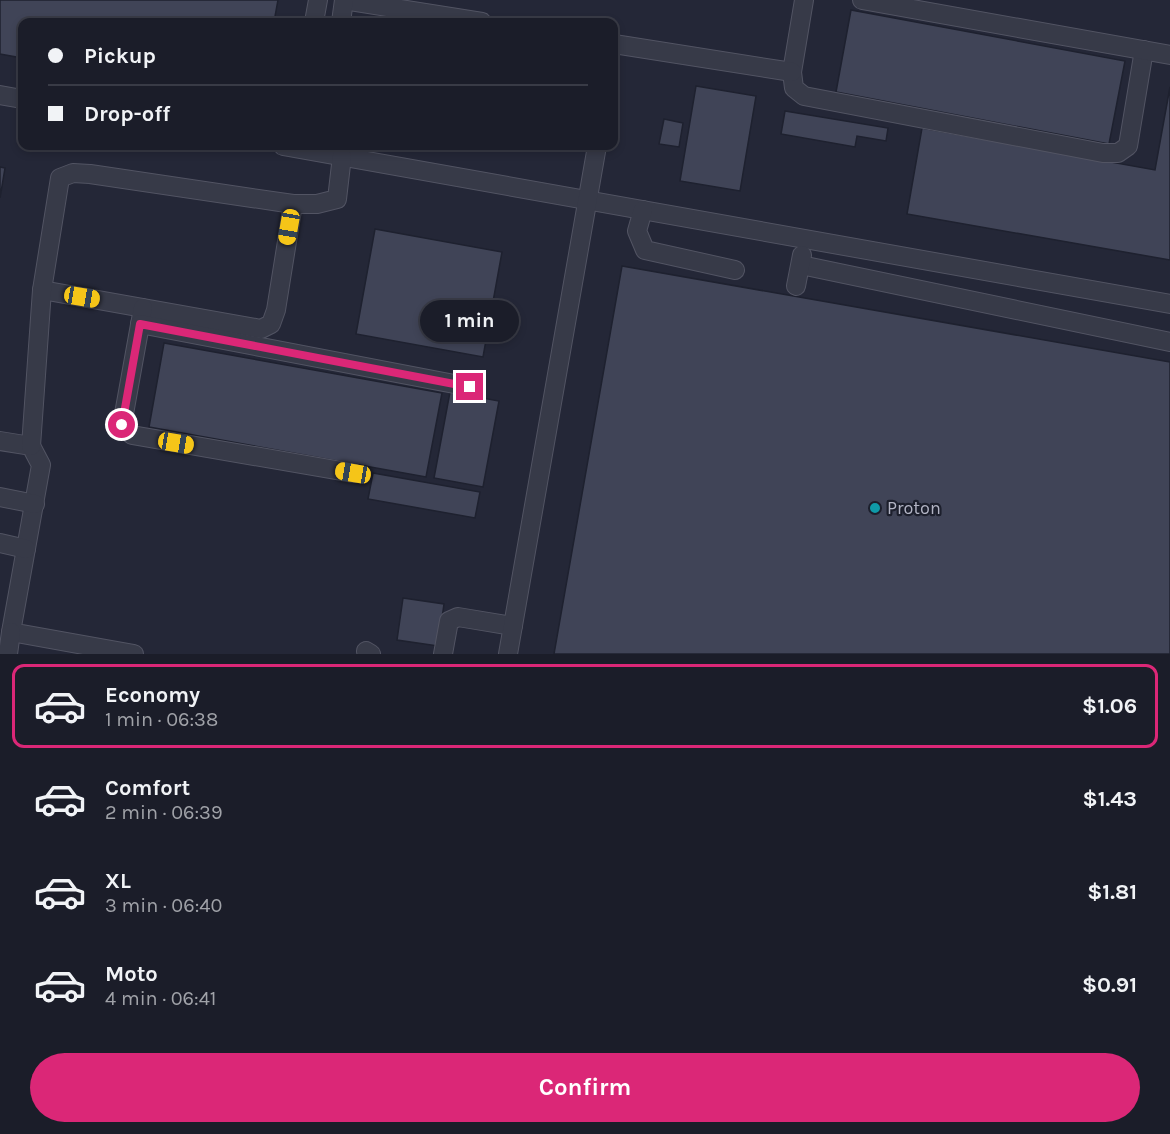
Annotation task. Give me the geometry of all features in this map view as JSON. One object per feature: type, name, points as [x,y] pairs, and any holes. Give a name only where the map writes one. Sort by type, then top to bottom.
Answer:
[{"type":"lane","points":[[315,18],[318,0]]},
{"type":"lane","points":[[342,18],[344,0],[457,18]]},
{"type":"lane","points":[[804,0],[792,72],[794,88],[804,96],[1103,153],[1118,153],[1128,146],[1144,50]]},
{"type":"lane","points":[[862,0],[1170,55]]},
{"type":"lane","points":[[618,50],[792,72]]},
{"type":"lane","points":[[0,95],[18,98]]},
{"type":"lane","points":[[311,150],[1170,304]]},
{"type":"lane","points":[[508,654],[596,150]]},
{"type":"lane","points":[[8,654],[41,465],[31,446],[42,290],[60,178],[66,174],[90,174],[293,204],[317,204],[336,199],[342,156]]},
{"type":"lane","points":[[141,316],[261,329],[271,324],[276,310],[293,204]]},
{"type":"lane","points":[[643,210],[637,231],[645,250],[735,270]]},
{"type":"lane","points":[[796,286],[805,238]]},
{"type":"lane","points":[[801,265],[1170,342]]},
{"type":"lane","points":[[42,290],[141,316],[470,387]]},
{"type":"lane","points":[[141,316],[122,425],[132,435],[353,473]]},
{"type":"lane","points":[[0,441],[31,446]]},
{"type":"lane","points":[[0,497],[34,504]]},
{"type":"lane","points":[[0,543],[26,549]]},
{"type":"lane","points":[[443,654],[449,621],[458,617],[513,626]]},
{"type":"lane","points":[[11,632],[134,654]]},
{"type":"building","points":[[0,0],[278,0],[275,18],[18,18],[18,57],[0,54]]},
{"type":"building","points":[[851,10],[1125,61],[1109,144],[836,92]]},
{"type":"building","points":[[696,86],[756,96],[740,191],[680,181]]},
{"type":"building","points":[[1170,87],[1170,260],[907,214],[922,128],[1155,170]]},
{"type":"building","points":[[785,111],[888,128],[886,141],[857,136],[855,147],[781,134]]},
{"type":"building","points":[[664,119],[683,123],[679,147],[659,144]]},
{"type":"building","points":[[0,167],[5,168],[0,198]]},
{"type":"building","points":[[375,229],[502,252],[483,357],[356,334]]},
{"type":"building","name":"Proton","points":[[622,266],[1170,362],[1170,654],[554,654]]},
{"type":"building","points":[[164,343],[442,393],[426,477],[149,427]]},
{"type":"building","points":[[450,392],[499,401],[483,487],[434,478]]},
{"type":"building","points":[[373,473],[480,492],[475,518],[368,499]]},
{"type":"building","points":[[403,598],[444,604],[438,646],[397,640]]},
{"type":"place","name":"Proton","points":[[875,508]]},
{"type":"route","points":[[122,425],[140,324],[470,387]]}]
